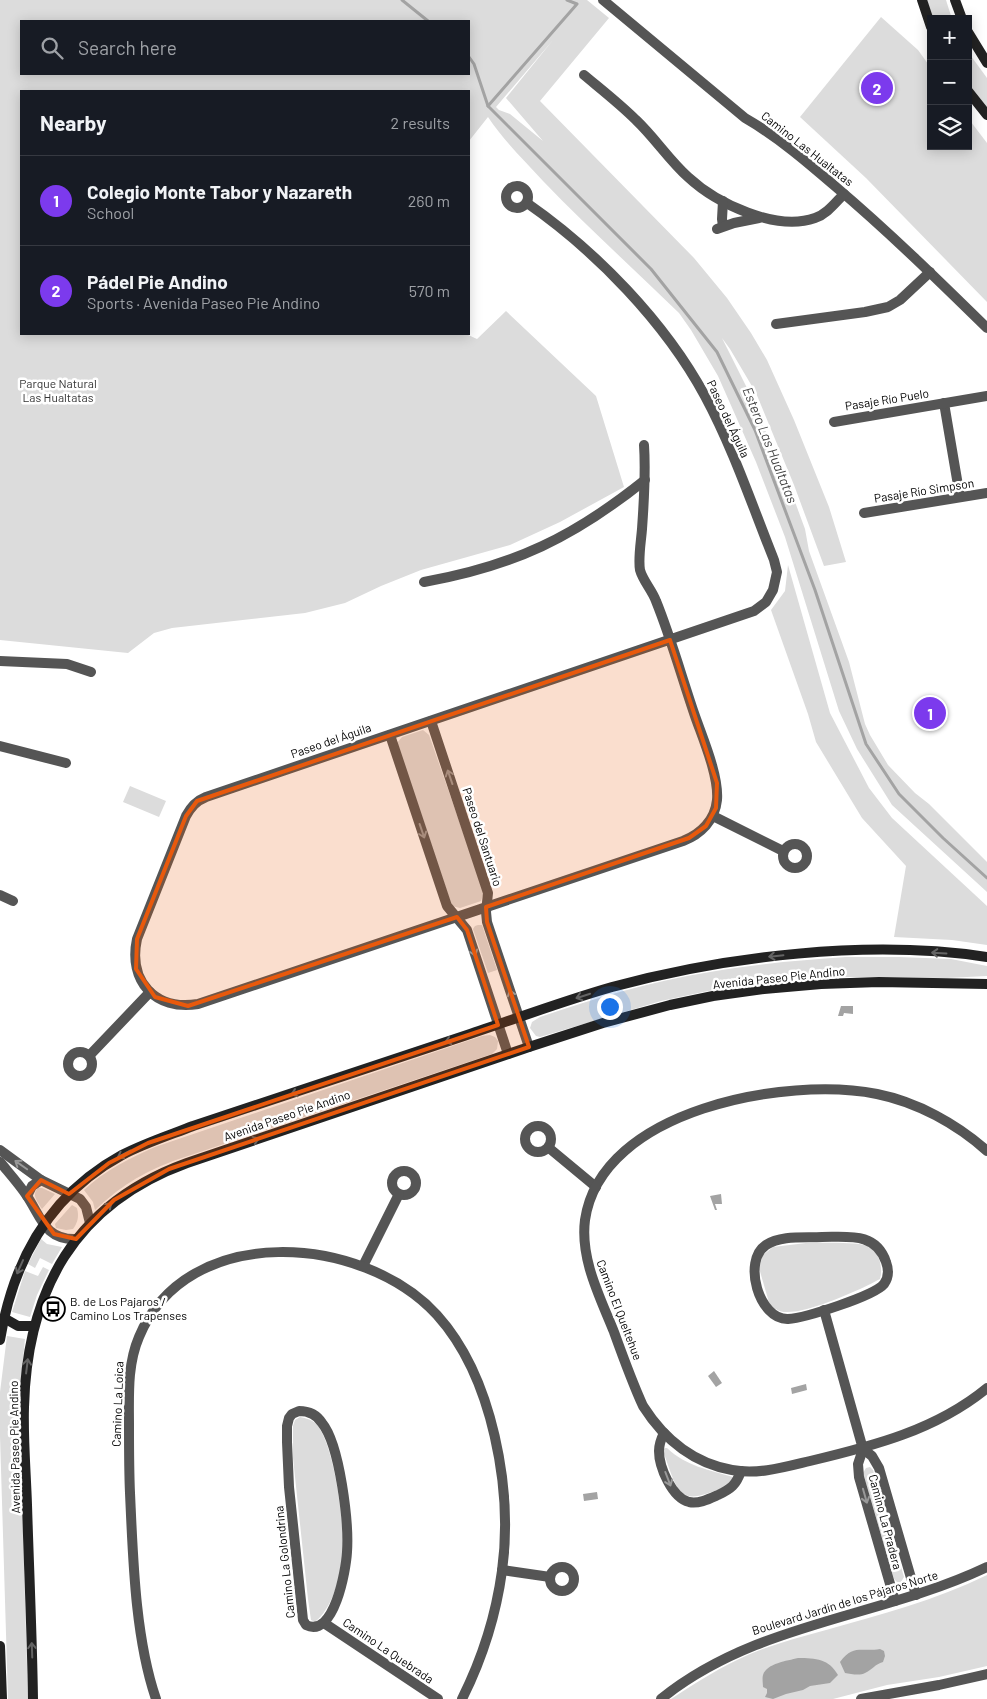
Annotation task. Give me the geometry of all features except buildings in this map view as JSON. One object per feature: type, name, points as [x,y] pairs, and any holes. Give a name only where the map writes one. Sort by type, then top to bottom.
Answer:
[{"type":"main road","points":[[922,0],[927,15]]},
{"type":"main road","points":[[955,0],[961,15]]},
{"type":"main road","points":[[972,38],[987,62]]},
{"type":"main road","points":[[972,96],[987,115]]},
{"type":"main road","name":"Avenida Paseo Pie Andino","points":[[0,1340],[11,1291],[21,1264],[43,1224],[69,1194],[110,1163],[148,1143],[193,1126],[610,988],[714,964],[819,952],[907,951],[987,957]]},
{"type":"main road","name":"Avenida Paseo Pie Andino","points":[[34,1699],[24,1408],[27,1366],[34,1326],[48,1286],[76,1239],[108,1206],[128,1191],[169,1169],[529,1047],[640,1012],[713,996],[764,989],[879,982],[987,984]]},
{"type":"main road","points":[[4,1318],[18,1326],[34,1326]]},
{"type":"main road","points":[[0,1646],[2,1699]]},
{"type":"street","name":"Camino Las Hualtatas","points":[[603,0],[745,118],[766,130],[844,194],[930,272],[987,328]]},
{"type":"street","points":[[584,75],[636,120],[672,162],[690,179],[723,201],[760,218]]},
{"type":"street","points":[[723,201],[720,228],[760,218],[793,221],[809,220],[828,210],[844,194]]},
{"type":"street","name":"Paseo del Águila","points":[[527,203],[562,228],[609,272],[657,325],[686,363],[718,421],[774,560],[775,584],[770,596],[761,606],[747,614],[206,797],[193,805],[186,816],[136,947],[136,969],[139,977],[150,992],[170,1004],[188,1006],[198,1004],[689,838],[706,826],[713,816]]},
{"type":"street","points":[[776,324],[888,307],[900,300],[930,272]]},
{"type":"street","name":"Pasaje Río Puelo","points":[[834,422],[987,396]]},
{"type":"street","name":"Pasaje Río Puelo","points":[[944,403],[960,497]]},
{"type":"street","points":[[644,445],[646,480],[640,565],[642,576],[651,590],[660,611],[717,783],[717,800],[713,816],[784,851]]},
{"type":"street","points":[[424,582],[490,567],[543,547],[586,523],[646,480]]},
{"type":"street","name":"Pasaje Río Simpson","points":[[864,513],[987,493]]},
{"type":"street","points":[[0,661],[67,664],[91,672]]},
{"type":"street","name":"Paseo del Santuario","points":[[431,721],[488,893],[487,922],[529,1047]]},
{"type":"street","points":[[390,735],[448,906],[467,930],[508,1054]]},
{"type":"street","points":[[0,746],[66,763]]},
{"type":"street","points":[[0,895],[13,900]]},
{"type":"street","points":[[89,1056],[150,992]]},
{"type":"street","name":"Camino El Queltehue","points":[[987,1151],[960,1130],[931,1114],[896,1099],[878,1094],[853,1091],[784,1091],[748,1097],[713,1106],[667,1123],[624,1152],[596,1187],[585,1220],[584,1245],[588,1263],[638,1394],[650,1416],[675,1444],[695,1457],[722,1468],[741,1471],[769,1470],[863,1449],[932,1422],[957,1409],[987,1388]]},
{"type":"street","points":[[549,1148],[596,1187]]},
{"type":"street","points":[[0,1150],[41,1180],[77,1196],[84,1202],[90,1223]]},
{"type":"street","points":[[0,1162],[27,1196],[43,1224],[54,1234],[76,1239]]},
{"type":"street","points":[[27,1196],[32,1186],[41,1180]]},
{"type":"street","points":[[363,1266],[399,1194]]},
{"type":"street","points":[[822,1237],[856,1238],[868,1240],[878,1246],[883,1254],[888,1270],[884,1283],[864,1295],[824,1310],[788,1319],[771,1314],[762,1299],[754,1273],[756,1257],[762,1248],[778,1240],[822,1237]]},
{"type":"street","name":"Camino La Loica","points":[[156,1699],[148,1674],[135,1574],[130,1490],[129,1412],[130,1370],[134,1350],[144,1326],[159,1303],[176,1286],[198,1272],[222,1261],[243,1256],[291,1253],[332,1257],[363,1266],[394,1281],[428,1306],[448,1328],[474,1375],[489,1414],[498,1456],[504,1504],[502,1570],[485,1644],[462,1699]]},
{"type":"street","name":"Camino La Pradera","points":[[824,1310],[863,1449],[858,1464],[859,1477],[895,1601]]},
{"type":"street","name":"Camino La Golondrina","points":[[299,1411],[315,1416],[326,1428],[337,1460],[345,1505],[348,1540],[346,1565],[339,1594],[324,1623],[318,1627],[310,1627],[303,1620],[286,1442],[289,1418],[292,1414],[299,1411]]},
{"type":"street","points":[[664,1433],[659,1444],[660,1460],[672,1491],[684,1500],[700,1502],[732,1488],[741,1471]]},
{"type":"street","name":"Camino La Pradera","points":[[863,1449],[872,1456],[879,1468],[916,1595]]},
{"type":"street","name":"Boulevard Jardín de los Pájaros Norte","points":[[661,1699],[700,1671],[747,1648],[791,1632],[940,1587],[987,1567]]},
{"type":"street","points":[[502,1570],[550,1577]]},
{"type":"street","name":"Camino La Quebrada","points":[[324,1623],[438,1699]]},
{"type":"street","points":[[862,1699],[940,1685],[987,1674]]},
{"type":"highlighted area","points":[[670,640],[717,783],[716,808],[706,826],[689,838],[486,907],[487,922],[529,1047],[169,1169],[114,1200],[76,1239],[54,1234],[27,1196],[41,1180],[69,1194],[109,1163],[148,1143],[498,1025],[467,930],[457,917],[188,1006],[155,997],[136,969],[137,939],[186,816],[197,801]]},
{"type":"green space","name":"Parque Natural Las Hualtatas","points":[[0,0],[587,0],[609,18],[540,101],[694,258],[727,298],[767,360],[794,420],[829,507],[846,562],[824,566],[794,485],[756,393],[722,338],[749,392],[791,491],[805,529],[809,551],[849,662],[865,724],[870,735],[888,765],[987,862],[987,892],[892,805],[857,749],[839,711],[785,537],[756,462],[718,376],[691,330],[679,313],[543,181],[507,142],[488,117],[470,140],[470,90],[20,90],[20,335],[468,335],[477,339],[506,311],[596,396],[624,487],[560,522],[510,545],[421,570],[345,603],[305,613],[172,628],[154,633],[128,653],[0,640]],"holes":[[[553,40],[506,98],[543,141],[510,114],[496,107]]]},
{"type":"green space","points":[[927,0],[946,0],[951,15],[931,15]]},
{"type":"green space","points":[[881,17],[918,50],[927,62],[927,150],[972,150],[972,123],[987,143],[987,302],[866,178],[800,117]]},
{"type":"green space","points":[[972,57],[987,78],[987,107],[972,88]]},
{"type":"green space","points":[[788,565],[830,713],[869,788],[892,818],[987,906],[987,945],[952,940],[894,937],[906,866],[862,818],[816,742],[771,610],[785,591]]},
{"type":"green space","points":[[423,730],[429,735],[484,892],[481,901],[460,908],[452,906],[397,743],[402,737]]},
{"type":"green space","points":[[130,786],[166,801],[159,817],[123,802]]},
{"type":"green space","points":[[478,925],[482,925],[497,970],[488,973],[473,929]]},
{"type":"green space","points":[[846,957],[951,959],[987,966],[987,976],[792,979],[708,991],[661,1001],[540,1037],[536,1036],[530,1028],[532,1022],[540,1017],[603,997],[667,980],[744,967]]},
{"type":"green space","points":[[490,1035],[498,1041],[497,1049],[492,1054],[173,1161],[131,1181],[95,1210],[93,1202],[84,1190],[118,1166],[155,1147],[482,1036]]},
{"type":"green space","points":[[38,1188],[55,1194],[42,1209],[35,1196]]},
{"type":"green space","points":[[72,1205],[77,1208],[78,1214],[73,1229],[56,1228],[55,1224]]},
{"type":"green space","points":[[41,1239],[47,1244],[62,1247],[52,1264],[40,1258],[35,1268],[28,1264]]},
{"type":"green space","points":[[806,1243],[849,1243],[870,1247],[876,1253],[880,1262],[880,1279],[847,1295],[806,1309],[794,1312],[777,1310],[770,1306],[759,1268],[763,1255],[773,1247]]},
{"type":"green space","points":[[43,1267],[49,1270],[37,1295],[30,1317],[12,1312],[25,1271],[38,1276]]},
{"type":"green space","points":[[7,1336],[25,1339],[19,1399],[28,1699],[8,1699],[0,1436],[0,1392]]},
{"type":"green space","points":[[300,1417],[315,1423],[323,1436],[334,1470],[341,1511],[343,1547],[339,1577],[330,1602],[315,1622],[311,1620],[308,1599],[293,1458],[293,1426],[295,1420]]},
{"type":"green space","points":[[665,1448],[690,1463],[733,1477],[729,1485],[700,1496],[683,1494],[673,1479],[663,1451]]},
{"type":"green space","points":[[870,1467],[873,1470],[904,1577],[901,1582],[897,1582],[894,1579],[863,1473],[866,1468]]},
{"type":"green space","points":[[987,1575],[987,1666],[939,1677],[887,1685],[833,1699],[671,1699],[700,1680],[759,1650],[908,1606],[948,1592]]},
{"type":"shaded area","points":[[841,1006],[853,1006],[853,1014],[844,1013],[843,1016],[838,1016]]},
{"type":"shaded area","points":[[721,1194],[722,1204],[715,1204],[717,1210],[715,1210],[710,1196]]},
{"type":"shaded area","points":[[714,1371],[722,1383],[716,1387],[708,1376]]},
{"type":"shaded area","points":[[806,1384],[807,1390],[792,1394],[791,1388]]},
{"type":"shaded area","points":[[597,1492],[598,1499],[584,1501],[583,1494]]},
{"type":"shaded area","points":[[880,1649],[884,1651],[883,1662],[863,1674],[845,1673],[840,1662],[849,1653],[858,1650]]},
{"type":"shaded area","points":[[798,1658],[821,1660],[838,1675],[830,1683],[810,1686],[773,1699],[765,1697],[767,1689],[763,1687],[763,1675],[765,1671],[778,1663]]},
{"type":"waterway","name":"Estero Las Hualtatas","points":[[402,0],[427,20]]},
{"type":"waterway","points":[[488,106],[577,4],[567,0]]},
{"type":"waterway","name":"Estero Las Hualtatas","points":[[470,58],[474,64],[488,106],[651,269],[717,352],[755,430],[815,590],[866,744],[899,794],[987,878]]},
{"type":"place","name":"Pádel Pie Andino","points":[[877,88]]},
{"type":"place","name":"Colegio Monte Tabor y Nazareth","points":[[930,713]]},
{"type":"place","name":"B. de Los Pajaros / Camino Los Trapenses","points":[[53,1309]]}]
